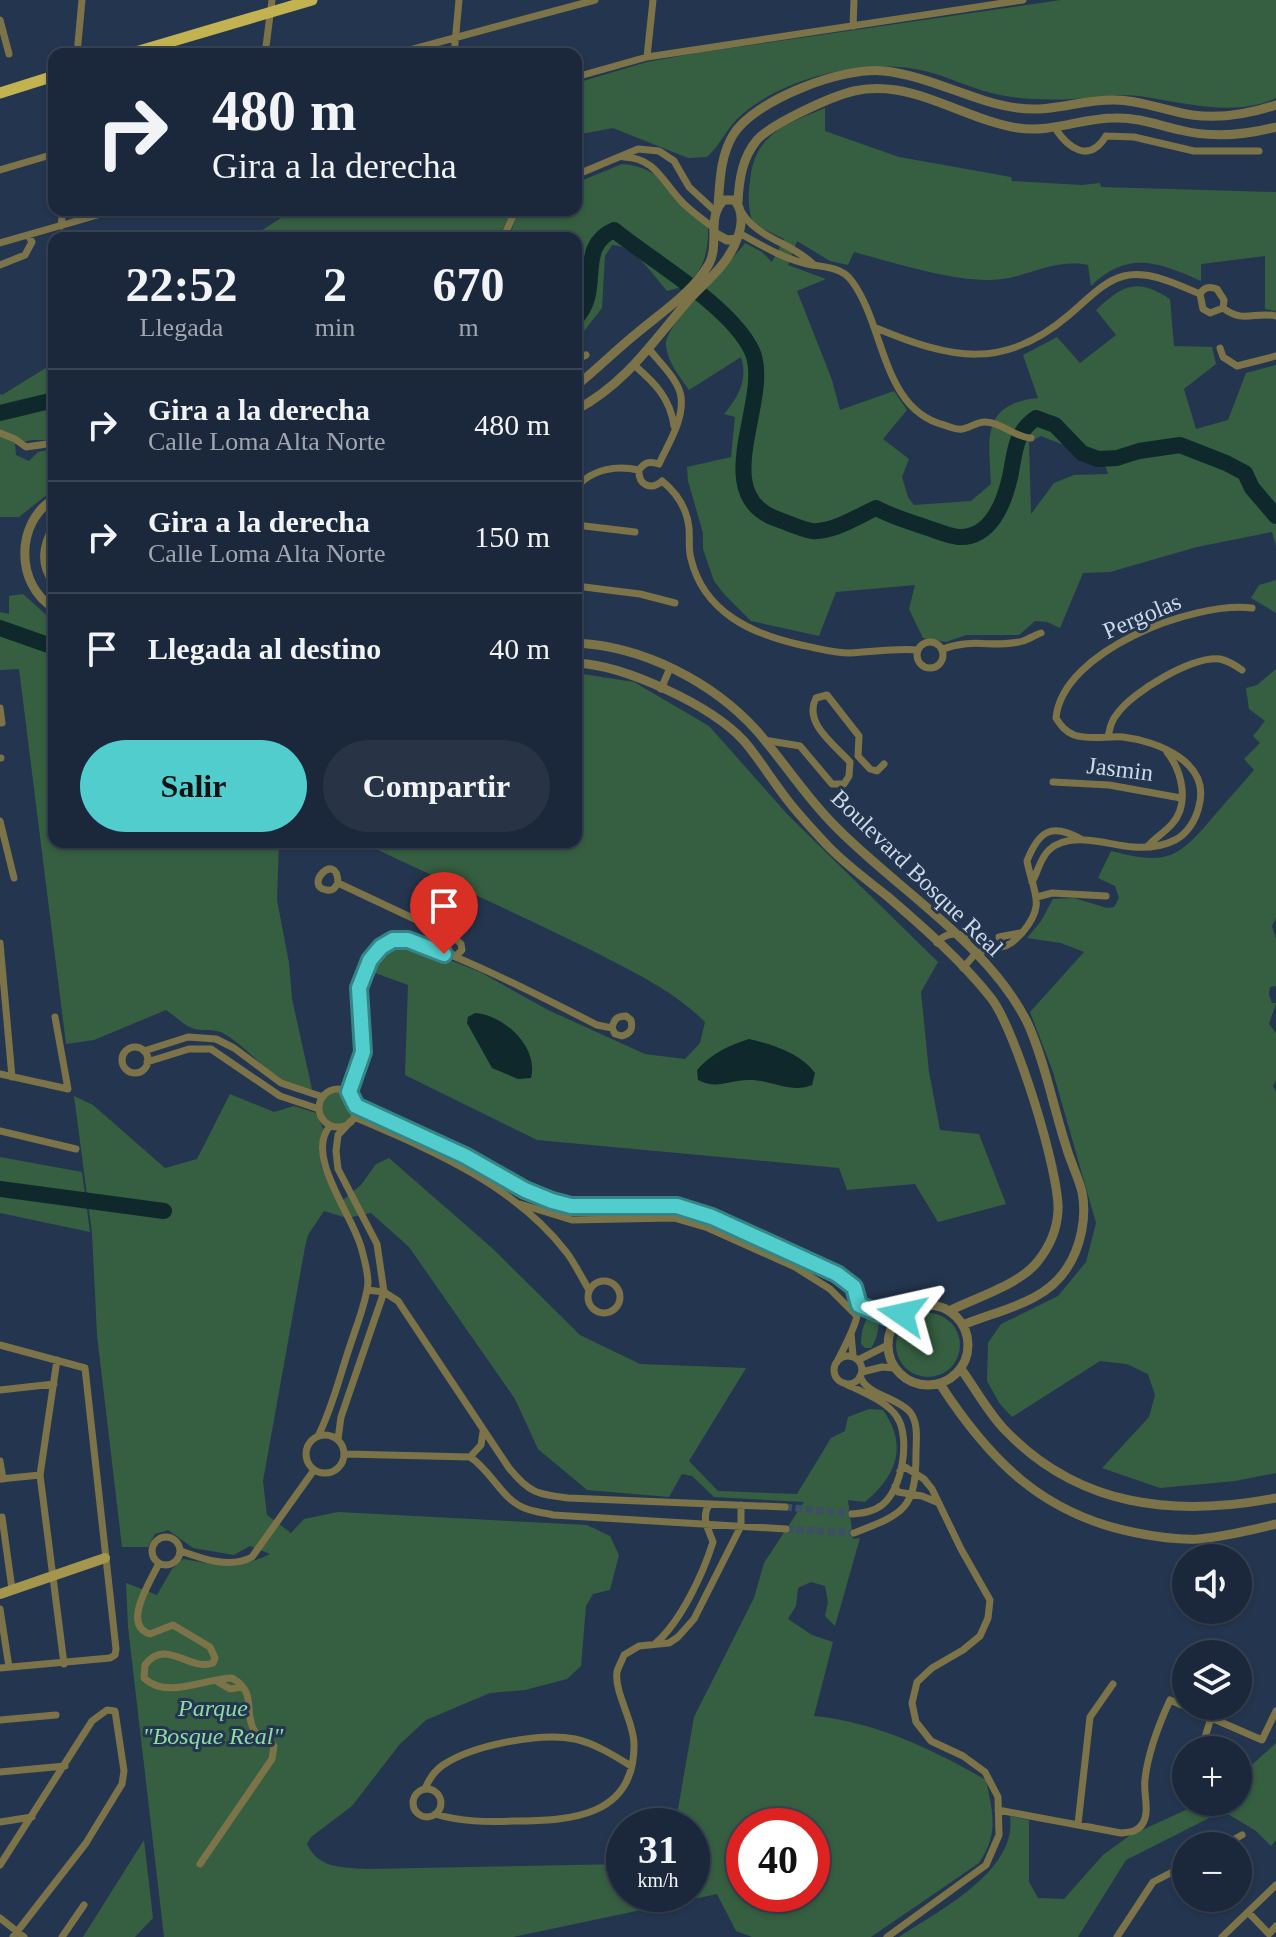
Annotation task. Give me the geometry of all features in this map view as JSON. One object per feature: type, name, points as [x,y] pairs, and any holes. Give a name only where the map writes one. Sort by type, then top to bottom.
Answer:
[{"type":"main road","points":[[147,48],[271,6],[312,0]]},
{"type":"main road","points":[[0,93],[48,78]]},
{"type":"main road","points":[[0,1594],[105,1558]]},
{"type":"street","points":[[78,48],[82,0]]},
{"type":"street","points":[[454,48],[459,0]]},
{"type":"street","points":[[416,48],[595,0]]},
{"type":"street","points":[[647,57],[653,0]]},
{"type":"street","points":[[853,26],[854,0]]},
{"type":"street","points":[[582,75],[647,57],[1023,0]]},
{"type":"street","points":[[266,48],[271,6]]},
{"type":"street","points":[[0,20],[9,54]]},
{"type":"street","points":[[711,268],[721,169],[725,151],[743,121],[758,109],[839,75],[864,70],[885,71],[934,81],[994,103],[1036,110],[1129,100],[1192,115],[1215,116],[1238,115],[1276,105]]},
{"type":"street","points":[[582,407],[601,396],[634,365],[711,268],[725,263],[738,236],[741,170],[757,140],[782,122],[833,98],[855,91],[899,91],[1014,127],[1035,130],[1127,118],[1204,134],[1232,135],[1276,127]]},
{"type":"street","points":[[1102,119],[1106,136]]},
{"type":"street","points":[[1055,128],[1067,145],[1081,151],[1097,147],[1106,136]]},
{"type":"street","points":[[1106,136],[1134,137],[1194,151],[1259,151]]},
{"type":"street","points":[[582,173],[638,149],[659,151],[674,161],[689,187],[717,209]]},
{"type":"street","points":[[0,170],[48,156]]},
{"type":"street","points":[[624,157],[649,163],[657,169],[678,197],[727,240],[738,236],[783,256],[829,267],[851,279],[876,328],[895,383],[913,409],[925,418],[963,429],[974,423],[986,422],[1027,438]]},
{"type":"street","points":[[678,197],[679,192],[689,187]]},
{"type":"street","points":[[717,209],[727,199],[739,206],[753,228],[803,254],[814,265]]},
{"type":"street","points":[[61,226],[62,216]]},
{"type":"street","points":[[0,243],[95,216]]},
{"type":"street","points":[[0,265],[25,255],[32,242],[28,235]]},
{"type":"street","points":[[876,328],[950,352],[983,354],[1022,347],[1040,338],[1108,283],[1122,276],[1151,276],[1200,294]]},
{"type":"street","points":[[1210,286],[1217,289],[1224,300],[1223,308],[1210,313],[1203,309],[1200,294],[1203,289],[1210,286]]},
{"type":"street","points":[[582,381],[682,302]]},
{"type":"street","points":[[1223,308],[1241,318],[1263,314],[1276,316]]},
{"type":"street","points":[[1220,348],[1223,357],[1237,366],[1276,356]]},
{"type":"street","points":[[649,349],[681,396],[674,432],[659,464]]},
{"type":"street","points":[[582,357],[586,355]]},
{"type":"street","points":[[634,365],[659,388],[672,408],[674,432]]},
{"type":"street","points":[[659,388],[671,378]]},
{"type":"street","points":[[0,433],[26,447],[48,444]]},
{"type":"street","points":[[651,461],[659,464],[663,469],[662,481],[657,486],[642,484],[638,478],[643,464],[651,461]]},
{"type":"street","points":[[582,482],[593,473],[624,467],[639,470]]},
{"type":"street","points":[[662,481],[672,489],[684,507],[694,574],[726,616],[774,639],[847,653],[918,650],[927,641],[936,642],[943,649],[942,661],[931,668],[920,663],[918,650]]},
{"type":"street","points":[[48,503],[34,519],[23,559],[35,592],[48,603]]},
{"type":"street","points":[[582,526],[635,532]]},
{"type":"street","points":[[48,540],[43,552],[48,572]]},
{"type":"street","points":[[582,587],[640,594],[675,603]]},
{"type":"street","name":"Pergolas","points":[[1032,882],[1049,850],[1068,840],[1146,847],[1164,845],[1179,838],[1191,825],[1201,800],[1192,768],[1182,758],[1165,749],[1151,743],[1074,735],[1063,729],[1056,718],[1062,691],[1111,647],[1171,620],[1232,606],[1252,608]]},
{"type":"street","points":[[943,649],[973,641],[1022,641],[1041,633]]},
{"type":"street","name":"Boulevard Bosque Real","points":[[582,644],[632,653],[670,668],[733,707],[834,826],[975,954],[1003,986],[1028,1025],[1082,1193],[1079,1242],[1068,1267],[1047,1289],[1014,1306],[963,1325]]},
{"type":"street","points":[[1108,737],[1118,711],[1158,680],[1189,666],[1216,659],[1229,661],[1242,670]]},
{"type":"street","name":"Boulevard Bosque Real","points":[[582,664],[620,671],[661,689],[698,707],[742,739],[828,846],[937,943],[992,999],[1014,1038],[1048,1153],[1058,1209],[1049,1245],[1034,1267],[1011,1282],[949,1311]]},
{"type":"street","points":[[661,689],[670,668]]},
{"type":"street","points":[[781,760],[790,743],[800,746],[832,784],[844,784],[849,776],[850,762],[812,720],[811,708],[816,698],[827,695],[859,736],[858,756],[870,769],[877,771],[884,764]]},
{"type":"street","points":[[0,708],[1,723]]},
{"type":"street","points":[[764,740],[787,746]]},
{"type":"street","points":[[1146,847],[1172,824],[1180,812],[1182,779],[1178,765],[1165,749]]},
{"type":"street","name":"Jasmin","points":[[1053,782],[1109,785],[1181,798]]},
{"type":"street","points":[[0,821],[2,845],[14,878]]},
{"type":"street","name":"Pergolas","points":[[1037,897],[1027,861],[1038,838],[1058,830],[1083,840]]},
{"type":"street","points":[[338,883],[455,938],[461,944],[462,950],[457,955],[444,954]]},
{"type":"street","points":[[1001,947],[1009,946],[1022,933],[1037,912],[1037,897],[1052,893],[1106,896]]},
{"type":"street","points":[[937,943],[953,932],[971,939],[987,939]]},
{"type":"street","points":[[999,937],[1022,933]]},
{"type":"street","points":[[612,1028],[597,1025],[469,963],[408,940],[393,940],[381,947],[370,960],[359,988],[363,1052],[349,1092],[356,1106],[465,1156],[525,1190],[571,1206],[677,1206],[712,1217],[809,1261],[837,1274],[854,1287],[859,1305],[835,1375],[888,1408],[898,1418],[905,1444],[900,1471],[890,1498],[880,1507],[852,1514]]},
{"type":"street","points":[[0,943],[12,1077]]},
{"type":"street","points":[[963,968],[975,954],[989,949]]},
{"type":"street","points":[[0,1074],[68,1089],[55,1017]]},
{"type":"street","points":[[319,1109],[280,1096],[211,1049],[189,1049],[147,1062],[136,1073],[122,1064],[123,1055],[128,1049],[136,1047],[144,1051],[188,1037],[216,1039],[234,1048],[281,1083],[323,1097]]},
{"type":"street","points":[[144,1051],[147,1062]]},
{"type":"street","points":[[349,1092],[338,1089],[323,1097],[319,1109],[320,1116],[330,1126],[341,1127],[352,1119]]},
{"type":"street","points":[[314,1470],[332,1473],[341,1465],[345,1454],[338,1439],[341,1417],[384,1292],[377,1244],[338,1169],[338,1135],[352,1119],[356,1106]]},
{"type":"street","points":[[352,1119],[454,1164],[495,1186],[520,1204],[567,1253],[589,1290],[590,1306],[598,1312],[609,1312],[619,1301],[618,1291],[612,1284],[602,1282],[589,1290]]},
{"type":"street","points":[[314,1470],[306,1455],[309,1444],[318,1436],[326,1421],[368,1279],[358,1235],[326,1170],[325,1141],[330,1126]]},
{"type":"street","points":[[0,1131],[76,1149]]},
{"type":"street","points":[[520,1204],[525,1190]]},
{"type":"street","points":[[520,1204],[572,1220],[674,1218],[708,1228],[830,1289],[856,1315]]},
{"type":"street","points":[[802,1273],[809,1261]]},
{"type":"street","points":[[367,1290],[384,1292],[398,1301],[483,1431],[522,1485],[535,1494],[785,1507]]},
{"type":"street","points":[[847,1304],[859,1305],[895,1320]]},
{"type":"street","points":[[926,1305],[949,1311],[963,1325],[968,1349],[961,1369],[940,1384],[914,1383],[894,1368],[886,1346],[889,1332],[895,1320],[914,1307],[926,1305]]},
{"type":"street","points":[[851,1333],[866,1386],[903,1406],[912,1416],[916,1426],[917,1473],[913,1494],[893,1517],[854,1533]]},
{"type":"street","points":[[0,1345],[85,1368],[115,1655],[64,1664],[5,1668],[0,1609]]},
{"type":"street","points":[[837,1362],[843,1357],[856,1358],[886,1346]]},
{"type":"street","points":[[57,1360],[40,1475],[64,1664]]},
{"type":"street","points":[[844,1383],[853,1383],[861,1374],[882,1367],[894,1368]]},
{"type":"street","points":[[961,1369],[1003,1428],[1020,1443],[1055,1470],[1107,1494],[1162,1507],[1198,1508],[1276,1498]]},
{"type":"street","points":[[0,1390],[54,1384]]},
{"type":"street","points":[[940,1384],[964,1421],[994,1455],[1034,1492],[1087,1519],[1164,1538],[1198,1539],[1276,1524]]},
{"type":"street","points":[[470,1457],[481,1445],[483,1431]]},
{"type":"street","points":[[318,1436],[328,1435],[338,1439]]},
{"type":"street","points":[[345,1454],[470,1457],[484,1466],[507,1496],[525,1509],[553,1515],[786,1529]]},
{"type":"street","points":[[0,1461],[2,1479],[40,1475]]},
{"type":"street","points":[[887,1937],[986,1865],[999,1835],[998,1797],[985,1772],[963,1756],[931,1741],[916,1722],[912,1703],[917,1682],[932,1668],[980,1636],[988,1618],[990,1600],[929,1484],[905,1467],[900,1471]]},
{"type":"street","points":[[159,1563],[152,1551],[158,1539],[166,1536],[175,1539],[181,1551],[223,1562],[235,1563],[252,1557],[314,1470]]},
{"type":"street","points":[[895,1486],[898,1492],[922,1496],[941,1505]]},
{"type":"street","points":[[654,1644],[673,1624],[708,1558],[713,1542],[704,1523],[709,1504]]},
{"type":"street","points":[[631,1766],[576,1739],[531,1739],[473,1751],[443,1765],[431,1776],[425,1789],[417,1793],[414,1806],[422,1815],[435,1814],[475,1822],[552,1821],[579,1817],[602,1809],[620,1792],[631,1766],[634,1743],[616,1675],[624,1655],[639,1646],[669,1643],[694,1619],[741,1526],[741,1505]]},
{"type":"street","points":[[2,1517],[12,1589]]},
{"type":"street","points":[[159,1563],[174,1563],[181,1551]]},
{"type":"street","points":[[159,1563],[139,1605],[138,1624],[141,1631],[150,1634],[173,1625],[210,1647],[215,1658],[213,1663],[204,1666],[172,1654],[157,1654],[145,1665],[144,1678],[148,1683],[166,1688],[218,1682],[230,1689],[242,1687],[249,1697],[252,1727],[274,1746],[274,1752],[200,1864]]},
{"type":"street","points":[[1078,1824],[1090,1717],[1113,1684]]},
{"type":"street","points":[[998,1810],[1121,1833],[1134,1832],[1142,1827],[1145,1818],[1145,1780],[1163,1716],[1172,1701]]},
{"type":"street","points":[[0,1865],[92,1721],[107,1710],[115,1711],[124,1771],[122,1784],[86,1843],[18,1935],[0,1918]]},
{"type":"street","points":[[1216,1720],[1262,1740],[1276,1711]]},
{"type":"street","points":[[0,1720],[56,1715]]},
{"type":"street","points":[[0,1772],[66,1766]]},
{"type":"street","points":[[425,1789],[434,1791],[440,1797],[441,1807],[435,1814]]},
{"type":"street","points":[[0,1822],[32,1817]]},
{"type":"street","points":[[1117,1937],[1153,1882],[1172,1872]]},
{"type":"street","points":[[1252,1908],[1276,1885]]},
{"type":"street","points":[[62,1937],[84,1905]]},
{"type":"street","points":[[1222,1937],[1248,1912],[1269,1934],[1276,1926]]},
{"type":"green space","points":[[1061,0],[1276,0],[1276,98],[1260,104],[1208,107],[1133,95],[1056,100],[1023,98],[990,93],[925,71],[877,67],[826,74],[777,92],[737,119],[707,157],[688,158],[613,128],[582,134],[582,81],[647,62]]},
{"type":"green space","points":[[825,108],[825,131],[899,157],[1011,177],[1012,181],[1276,192],[1276,311],[1265,309],[1265,256],[1201,264],[1201,281],[1157,265],[1131,264],[1118,267],[1091,286],[1088,265],[1062,264],[1015,277],[975,279],[922,270],[854,252],[848,265],[830,261],[797,241],[788,265],[826,279],[797,291],[832,380],[840,410],[894,391],[907,410],[883,439],[909,459],[902,477],[914,505],[971,501],[991,484],[990,439],[997,416],[1019,402],[1038,398],[1023,355],[1057,337],[1080,363],[1116,335],[1096,310],[1115,294],[1131,287],[1139,286],[1158,292],[1170,299],[1174,346],[1212,347],[1216,364],[1184,389],[1196,429],[1228,420],[1246,373],[1276,365],[1276,546],[1272,532],[1197,547],[1110,572],[1083,573],[1060,628],[1035,621],[1019,635],[966,635],[946,642],[923,638],[909,609],[915,585],[836,592],[819,636],[751,621],[714,581],[703,549],[703,533],[687,467],[731,457],[735,417],[724,414],[741,387],[741,357],[689,390],[672,364],[666,346],[675,323],[745,243],[762,252],[772,262],[784,239],[753,224],[749,197],[753,165],[765,141],[774,133]],"holes":[[[1041,436],[1067,446],[1093,451],[1101,458],[1108,474],[1074,475],[1054,483],[1031,514],[1029,442]]]},
{"type":"green space","points":[[622,164],[636,166],[670,186],[708,227],[707,249],[695,276],[678,288],[667,291],[636,256],[620,246],[612,245],[605,256],[602,308],[582,334],[582,232],[510,232],[518,216],[582,216],[582,181]]},
{"type":"green space","points":[[284,216],[510,216],[501,232],[259,232]]},
{"type":"green space","points":[[48,367],[48,440],[15,444],[16,455],[29,461],[38,452],[48,450],[48,494],[19,517],[0,517],[2,395]]},
{"type":"green space","points":[[1276,580],[1276,613],[1251,598],[1259,585]]},
{"type":"green space","points":[[23,594],[48,617],[48,848],[279,848],[277,900],[289,963],[292,999],[312,1089],[288,1083],[276,1076],[223,1033],[192,1028],[166,1010],[94,1040],[66,1044],[19,669],[0,670],[0,612],[9,614],[9,596]]},
{"type":"green space","points":[[1276,669],[1276,918],[1272,926],[1276,939],[1276,986],[1270,987],[1269,995],[1272,1003],[1276,1003],[1269,1024],[1276,1033],[1276,1080],[1273,1086],[1276,1092],[1276,1473],[1235,1481],[1160,1488],[1102,1468],[1149,1417],[1155,1395],[1148,1374],[1127,1364],[1100,1361],[1012,1417],[1000,1404],[987,1381],[988,1343],[1001,1324],[1058,1296],[1086,1262],[1096,1223],[1053,1072],[1030,1012],[1084,952],[1061,943],[1027,938],[1053,899],[1074,898],[1107,908],[1114,907],[1119,898],[1115,886],[1098,878],[1111,851],[1158,858],[1179,850],[1201,831],[1254,770],[1244,759],[1260,743],[1253,736],[1265,721],[1249,709],[1246,688],[1257,685]]},
{"type":"green space","points":[[582,674],[634,682],[709,726],[788,815],[938,962],[921,992],[929,1072],[940,1130],[979,1134],[1006,1204],[938,1222],[915,1184],[847,1190],[839,1168],[537,1140],[405,1075],[408,985],[367,970],[377,957],[392,946],[406,943],[480,972],[548,1010],[645,1054],[685,1059],[700,1043],[705,1022],[692,1010],[649,981],[559,934],[374,848],[582,848]]},
{"type":"green space","points":[[338,1092],[349,1097],[354,1108],[349,1119],[338,1124],[327,1119],[322,1108],[327,1097]]},
{"type":"green space","name":"Parque \"Bosque Real\"","points":[[230,1094],[274,1112],[294,1106],[316,1113],[323,1128],[321,1166],[338,1204],[361,1185],[376,1164],[389,1158],[492,1248],[580,1335],[640,1364],[746,1368],[689,1461],[718,1491],[797,1494],[831,1438],[845,1431],[848,1417],[869,1409],[883,1410],[895,1436],[895,1459],[885,1481],[865,1502],[848,1500],[853,1539],[860,1538],[835,1626],[825,1616],[828,1602],[825,1586],[811,1582],[798,1588],[796,1606],[788,1619],[812,1635],[833,1642],[814,1716],[859,1724],[903,1739],[986,1780],[993,1823],[990,1842],[979,1863],[871,1937],[752,1937],[736,1931],[726,1912],[830,1912],[830,1808],[726,1808],[726,1912],[717,1894],[710,1895],[710,1808],[678,1808],[694,1717],[754,1598],[764,1563],[804,1502],[714,1497],[692,1476],[682,1474],[669,1497],[587,1490],[538,1449],[515,1399],[409,1247],[371,1213],[347,1218],[324,1211],[308,1235],[305,1247],[263,1481],[267,1515],[291,1533],[304,1519],[338,1512],[587,1525],[610,1536],[619,1555],[610,1590],[593,1594],[586,1606],[581,1666],[567,1679],[525,1690],[490,1693],[426,1720],[400,1744],[352,1806],[311,1837],[307,1844],[324,1862],[366,1869],[606,1864],[606,1912],[632,1912],[513,1937],[164,1937],[128,1627],[126,1583],[157,1595],[172,1569],[183,1559],[228,1564],[249,1562],[270,1554],[250,1546],[234,1555],[193,1548],[168,1530],[155,1534],[148,1547],[122,1547],[97,1335],[92,1233],[74,1096],[93,1105],[165,1168],[197,1159]]},
{"type":"green space","points":[[0,1157],[82,1172],[90,1232],[0,1213]]},
{"type":"green space","points":[[922,1313],[934,1313],[951,1322],[958,1333],[958,1357],[951,1368],[934,1377],[922,1377],[910,1372],[901,1363],[896,1351],[896,1339],[901,1327],[910,1318]]},
{"type":"green space","points":[[875,1314],[879,1318],[876,1338],[871,1348],[865,1348],[861,1344],[863,1329],[870,1315]]},
{"type":"green space","points":[[1276,1743],[1276,1840],[1271,1846],[1256,1831],[1231,1816],[1252,1816],[1252,1765]]},
{"type":"green space","points":[[1010,1816],[1029,1820],[1029,1882],[1038,1898],[1064,1899],[1103,1855],[1129,1836],[1173,1816],[1213,1816],[1181,1832],[1172,1832],[1172,1837],[1126,1860],[1078,1937],[899,1937],[953,1902],[989,1872],[1002,1854],[1009,1836]]},
{"type":"green space","points":[[144,1840],[153,1918],[135,1937],[83,1937]]},
{"type":"shaded area","points":[[475,1013],[497,1020],[517,1035],[530,1055],[531,1078],[518,1079],[492,1068],[467,1023],[468,1017]]},
{"type":"shaded area","points":[[749,1039],[777,1047],[802,1060],[815,1073],[812,1085],[796,1088],[756,1080],[711,1084],[698,1080],[697,1070],[708,1059],[727,1047]]},
{"type":"waterway","points":[[582,310],[588,295],[595,247],[614,230],[690,286],[727,318],[752,351],[756,371],[743,467],[746,489],[756,507],[803,529],[828,529],[876,508],[950,536],[969,536],[979,532],[994,518],[1007,487],[1019,437],[1036,418],[1055,425],[1082,453],[1098,459],[1180,445],[1226,463],[1245,473],[1252,488],[1276,516]]},
{"type":"waterway","points":[[0,413],[48,401]]},
{"type":"waterway","points":[[0,628],[48,645]]},
{"type":"waterway","points":[[0,1189],[164,1211]]},
{"type":"tunnel","points":[[785,1507],[852,1514]]},
{"type":"tunnel","points":[[786,1529],[854,1533]]},
{"type":"route","points":[[444,954],[408,940],[393,940],[381,947],[370,960],[359,988],[363,1052],[349,1092],[356,1106],[465,1156],[525,1190],[552,1201],[571,1206],[677,1206],[712,1217],[837,1274],[854,1287],[859,1305],[895,1320],[902,1314]]}]
